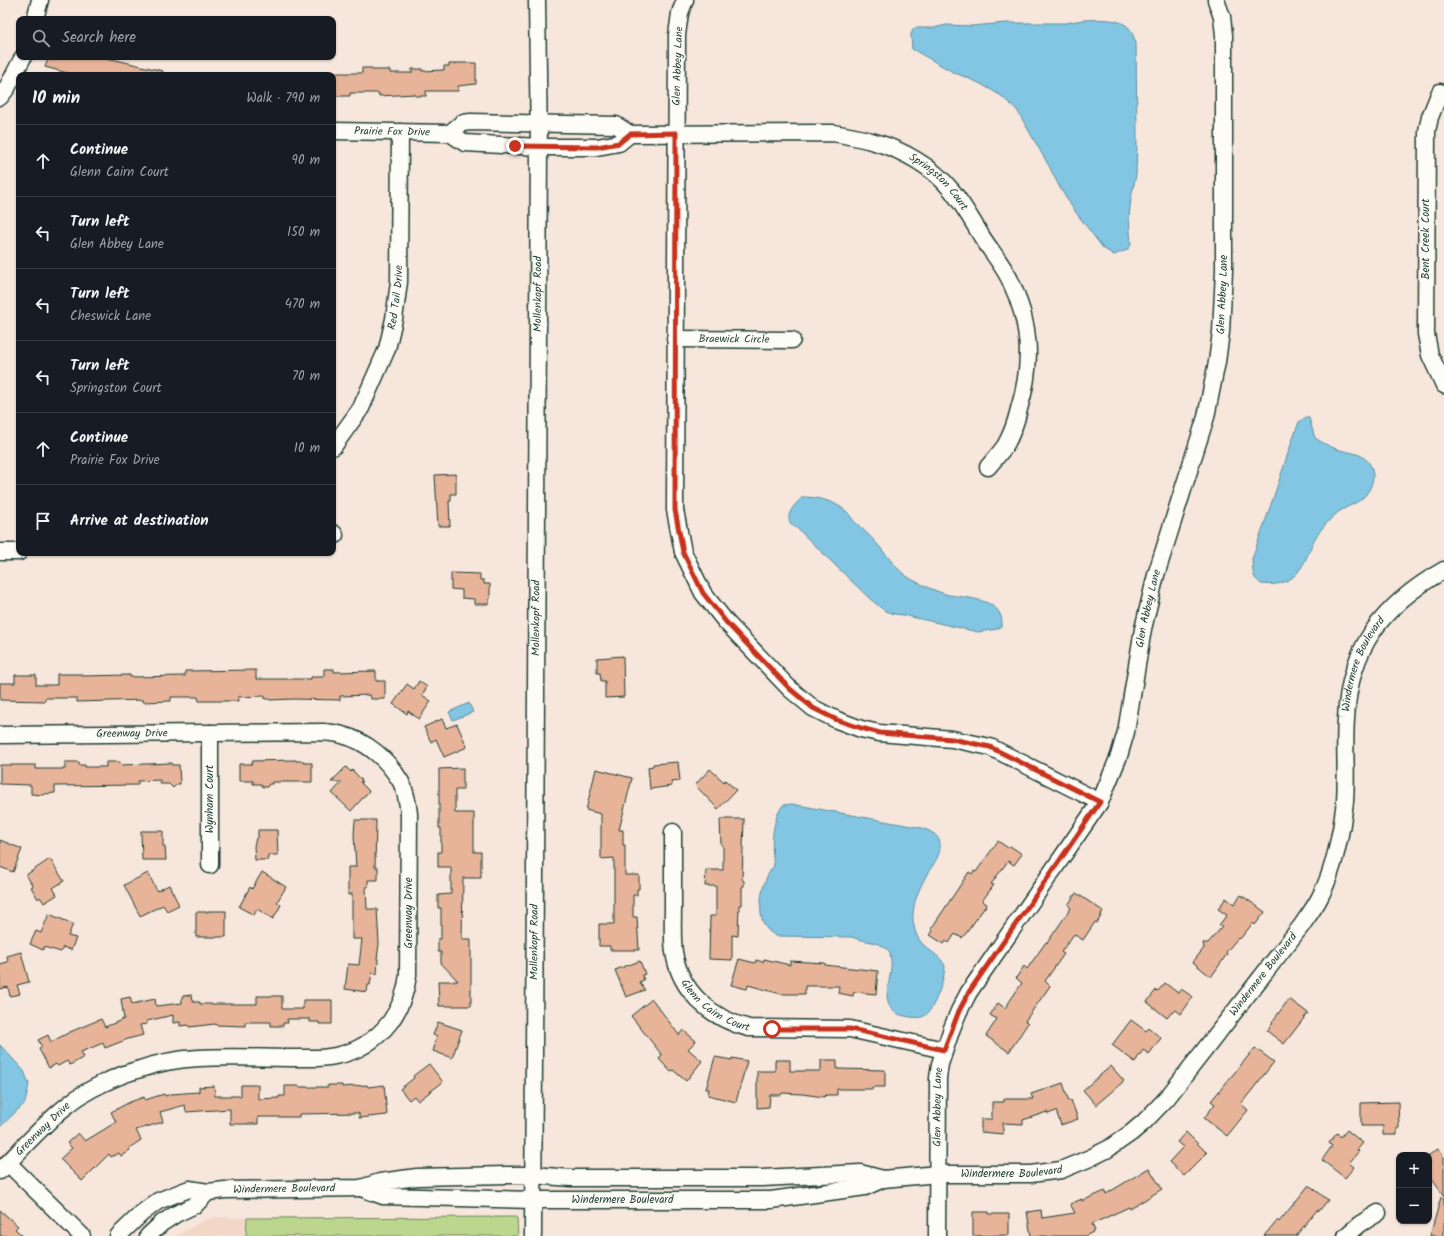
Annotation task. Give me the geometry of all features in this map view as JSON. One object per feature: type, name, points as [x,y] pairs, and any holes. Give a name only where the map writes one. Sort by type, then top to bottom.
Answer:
[{"type":"street","points":[[36,16],[40,0]]},
{"type":"street","name":"Mollenkopf Road","points":[[533,1236],[539,147],[537,0]]},
{"type":"street","name":"Glen Abbey Lane","points":[[685,0],[680,13],[677,36],[675,510],[683,552],[693,574],[703,593],[726,622],[790,689],[813,708],[837,720],[880,733],[952,739],[990,747],[1100,802]]},
{"type":"street","name":"Glen Abbey Lane","points":[[937,1236],[938,1078],[944,1050],[959,1011],[969,992],[1100,802],[1119,756],[1126,732],[1144,629],[1156,575],[1206,417],[1217,362],[1224,297],[1224,36],[1222,17],[1216,0]]},
{"type":"street","points":[[17,72],[22,60]]},
{"type":"street","points":[[9,93],[16,75]]},
{"type":"street","name":"Bent Creek Court","points":[[1440,92],[1430,117],[1427,131],[1426,334],[1430,355],[1444,385]]},
{"type":"street","points":[[450,133],[462,123],[539,123]]},
{"type":"street","name":"Springston Court","points":[[539,123],[616,125],[630,134],[833,133],[866,139],[893,148],[916,160],[935,173],[950,186],[1010,278],[1023,312],[1027,331],[1029,365],[1027,381],[1014,427],[1005,446],[988,467]]},
{"type":"street","name":"Prairie Fox Drive","points":[[336,131],[450,133],[465,143],[539,147]]},
{"type":"street","name":"Red Tail Drive","points":[[336,443],[364,402],[387,349],[394,319],[399,282],[400,132]]},
{"type":"street","name":"Springston Court","points":[[539,147],[597,147],[619,143],[630,134]]},
{"type":"street","name":"Braewick Circle","points":[[675,339],[792,340]]},
{"type":"street","points":[[0,552],[16,552]]},
{"type":"street","name":"Windermere Boulevard","points":[[361,1188],[383,1196],[533,1200],[771,1200],[865,1187],[883,1179],[938,1174],[1031,1174],[1061,1170],[1108,1149],[1126,1137],[1144,1122],[1167,1098],[1302,925],[1320,897],[1333,863],[1342,829],[1345,799],[1346,719],[1348,691],[1357,658],[1376,625],[1395,605],[1423,582],[1444,570]]},
{"type":"street","name":"Greenway Drive","points":[[0,736],[324,732],[343,735],[366,745],[379,754],[389,765],[404,789],[409,814],[407,986],[404,1000],[396,1014],[385,1028],[372,1040],[358,1049],[334,1057],[199,1058],[168,1061],[119,1076],[71,1102],[4,1167]]},
{"type":"street","name":"Wynham Court","points":[[210,733],[210,865]]},
{"type":"street","name":"Glenn Cairn Court","points":[[673,832],[674,950],[678,970],[684,982],[691,993],[701,1003],[715,1014],[734,1024],[749,1028],[850,1029],[944,1050]]},
{"type":"street","points":[[4,1167],[82,1236]]},
{"type":"street","name":"Windermere Boulevard","points":[[118,1236],[142,1213],[158,1201],[189,1189],[208,1192],[225,1190],[361,1188],[380,1182],[417,1177],[533,1175],[571,1178],[762,1178],[860,1172],[883,1179]]},
{"type":"street","points":[[148,1236],[167,1220],[195,1204],[208,1192]]},
{"type":"street","points":[[1346,1236],[1360,1224],[1378,1213]]},
{"type":"shaded area","points":[[215,1217],[247,1218],[246,1236],[176,1236],[203,1221]]},
{"type":"green space","points":[[517,1217],[518,1236],[246,1236],[247,1218]]},
{"type":"water","points":[[1082,20],[1111,20],[1122,23],[1127,26],[1133,34],[1136,43],[1137,141],[1136,175],[1129,217],[1131,245],[1127,250],[1114,255],[1103,248],[1074,210],[1060,188],[1017,110],[1000,95],[979,83],[953,72],[912,49],[911,34],[914,28],[934,28],[946,25],[972,26],[1005,23],[1066,23]]},
{"type":"water","points":[[1306,417],[1309,418],[1315,438],[1331,447],[1357,454],[1366,459],[1372,469],[1372,482],[1369,490],[1362,499],[1340,511],[1318,533],[1303,565],[1293,577],[1285,582],[1277,584],[1261,584],[1255,578],[1252,559],[1299,422]]},
{"type":"water","points":[[803,497],[826,500],[846,511],[896,566],[911,579],[945,594],[972,598],[990,604],[997,609],[1001,616],[1002,626],[997,629],[978,632],[885,611],[869,598],[798,529],[793,526],[789,519],[790,512]]},
{"type":"water","points":[[469,703],[473,712],[453,720],[449,712]]},
{"type":"water","points":[[792,804],[922,828],[932,832],[938,838],[940,850],[920,888],[913,913],[916,934],[924,945],[938,956],[945,966],[945,971],[938,994],[932,1008],[924,1016],[917,1018],[903,1016],[894,1012],[890,1007],[887,997],[891,972],[890,952],[881,945],[852,937],[776,936],[765,927],[761,913],[761,898],[764,884],[774,866],[772,843],[774,826],[779,811],[783,805]]},
{"type":"water","points":[[0,1045],[24,1071],[29,1084],[25,1103],[0,1127]]},
{"type":"building","points":[[48,60],[116,60],[163,71],[64,72],[45,67]]},
{"type":"building","points":[[476,63],[476,84],[458,86],[458,91],[426,91],[426,96],[415,96],[415,94],[379,96],[379,93],[350,93],[350,96],[336,96],[336,73],[362,73],[362,68],[372,68],[372,70],[390,70],[390,73],[412,73],[412,69],[422,69],[422,71],[444,70],[444,66]]},
{"type":"building","points":[[456,474],[456,494],[451,494],[451,501],[449,501],[450,526],[438,526],[435,475]]},
{"type":"building","points":[[451,573],[480,574],[480,580],[484,580],[484,584],[490,584],[489,604],[474,604],[474,599],[462,598],[462,590],[451,589]]},
{"type":"building","points":[[623,656],[624,697],[605,698],[605,681],[601,681],[600,673],[597,673],[597,658]]},
{"type":"building","points":[[324,669],[334,669],[334,672],[376,671],[376,681],[385,681],[385,699],[371,699],[370,695],[340,696],[340,700],[270,700],[265,699],[265,696],[238,697],[238,701],[199,701],[198,697],[171,697],[171,701],[143,702],[143,700],[77,702],[77,698],[45,698],[45,701],[0,700],[0,683],[15,683],[15,675],[36,675],[36,685],[57,685],[57,674],[82,674],[82,676],[130,675],[130,677],[185,676],[185,671],[256,670],[256,679],[311,679],[311,677],[324,677]]},
{"type":"building","points":[[419,681],[427,687],[422,695],[431,701],[419,719],[408,711],[407,714],[393,704],[407,684],[414,689]]},
{"type":"building","points":[[442,719],[446,728],[457,724],[467,747],[444,757],[436,739],[431,742],[424,727]]},
{"type":"building","points":[[252,761],[304,761],[304,763],[312,763],[312,782],[272,782],[272,784],[269,784],[267,787],[263,787],[261,784],[253,784],[253,781],[239,781],[239,764],[252,764]]},
{"type":"building","points":[[65,762],[79,762],[79,765],[85,765],[85,767],[106,767],[106,762],[120,762],[121,765],[172,763],[172,765],[179,765],[180,784],[177,784],[173,788],[169,784],[160,784],[160,780],[138,781],[138,785],[55,786],[55,793],[43,795],[31,794],[31,785],[0,784],[0,765],[36,765],[36,769],[65,769]]},
{"type":"building","points":[[678,762],[680,781],[671,782],[672,786],[650,789],[648,767],[653,766],[653,764]]},
{"type":"building","points":[[346,767],[351,772],[352,770],[362,780],[361,781],[363,782],[360,782],[369,791],[351,811],[332,793],[342,782],[331,782]]},
{"type":"building","points":[[463,768],[463,790],[455,790],[455,813],[474,813],[474,852],[481,852],[481,878],[463,878],[462,939],[471,939],[471,1006],[439,1006],[438,981],[458,981],[441,963],[441,952],[438,952],[438,939],[441,939],[441,908],[438,908],[438,895],[451,894],[451,867],[438,867],[438,852],[441,852],[441,828],[439,828],[439,769]]},
{"type":"building","points":[[596,769],[632,778],[619,830],[623,830],[623,845],[625,845],[625,875],[639,875],[639,889],[637,889],[637,895],[633,895],[633,917],[637,917],[639,950],[610,950],[610,946],[599,946],[599,924],[614,924],[614,858],[601,859],[601,814],[586,810]]},
{"type":"building","points":[[710,769],[724,782],[725,780],[736,790],[718,809],[695,785]]},
{"type":"building","points":[[720,819],[744,819],[742,879],[744,881],[744,886],[742,887],[742,905],[739,905],[738,936],[732,935],[732,960],[709,959],[710,916],[716,916],[716,886],[705,886],[706,870],[723,870],[723,845],[721,845]]},
{"type":"building","points":[[355,820],[376,820],[375,867],[378,867],[378,880],[368,880],[368,887],[366,887],[367,909],[377,909],[379,944],[377,974],[372,973],[367,992],[345,989],[348,964],[359,965],[362,939],[352,939],[352,894],[348,895],[348,867],[356,867],[354,835]]},
{"type":"building","points":[[258,830],[277,830],[278,855],[268,855],[268,860],[255,860],[254,846],[256,838],[258,838]]},
{"type":"building","points":[[141,831],[163,831],[163,846],[165,846],[166,860],[142,860]]},
{"type":"building","points":[[0,840],[22,849],[13,872],[0,867]]},
{"type":"building","points":[[998,841],[1008,848],[1010,846],[1022,854],[1014,865],[1008,861],[991,884],[994,885],[982,901],[987,904],[962,938],[955,934],[949,943],[946,941],[944,944],[930,935],[933,931],[931,929],[969,872],[972,874],[974,871],[976,872]]},
{"type":"building","points":[[50,859],[64,881],[53,888],[57,895],[44,903],[40,897],[38,899],[31,887],[33,886],[26,875]]},
{"type":"building","points":[[262,872],[286,887],[277,902],[281,905],[273,919],[257,909],[254,915],[239,907],[250,887],[252,889]]},
{"type":"building","points":[[148,873],[157,891],[169,885],[179,905],[167,911],[163,905],[140,916],[124,885]]},
{"type":"building","points":[[1076,893],[1103,911],[1102,914],[1097,923],[1095,922],[1083,940],[1074,934],[1061,952],[1064,954],[1045,981],[1050,986],[1025,1021],[1028,1023],[1009,1052],[986,1036],[997,1019],[990,1015],[998,1003],[1005,1008],[1022,983],[1016,978],[1024,966],[1027,969],[1046,942],[1047,943],[1071,908],[1068,905]]},
{"type":"building","points":[[1241,895],[1265,912],[1255,925],[1253,923],[1240,939],[1238,938],[1226,952],[1227,954],[1211,977],[1193,962],[1204,948],[1203,943],[1208,943],[1222,927],[1219,925],[1227,915],[1218,909],[1226,898],[1234,904]]},
{"type":"building","points":[[226,911],[226,937],[196,937],[196,912]]},
{"type":"building","points":[[49,914],[73,924],[68,936],[76,938],[71,950],[63,947],[61,952],[44,947],[43,950],[30,944],[36,931],[41,933]]},
{"type":"building","points":[[21,952],[29,982],[17,985],[20,994],[10,996],[8,987],[0,989],[0,964],[8,962],[7,956]]},
{"type":"building","points":[[739,959],[755,963],[756,960],[763,962],[764,959],[790,965],[790,961],[825,963],[825,965],[878,971],[876,994],[854,992],[853,996],[838,993],[839,986],[805,986],[805,994],[781,994],[748,985],[747,989],[731,985]]},
{"type":"building","points":[[640,961],[645,974],[642,975],[644,980],[639,982],[645,990],[626,997],[615,970]]},
{"type":"building","points":[[1165,983],[1178,993],[1181,989],[1193,997],[1181,1014],[1176,1010],[1167,1018],[1147,1002],[1156,990],[1158,991]]},
{"type":"building","points":[[192,995],[193,1002],[200,1002],[200,1004],[257,1004],[257,996],[282,996],[282,1009],[303,1009],[303,1000],[332,1000],[332,1024],[310,1022],[310,1019],[287,1019],[288,1023],[283,1023],[283,1026],[271,1026],[271,1022],[245,1022],[245,1026],[215,1024],[189,1027],[188,1025],[180,1026],[180,1022],[173,1023],[173,1015],[147,1021],[147,1024],[140,1025],[143,1035],[105,1048],[103,1043],[81,1052],[84,1057],[70,1065],[67,1061],[58,1066],[56,1064],[49,1068],[39,1049],[42,1047],[38,1040],[48,1035],[51,1042],[101,1019],[105,1027],[124,1019],[121,999],[130,997],[132,1004],[155,999],[156,1006],[182,1003],[182,996]]},
{"type":"building","points":[[652,999],[679,1035],[683,1030],[696,1041],[688,1049],[702,1061],[686,1081],[673,1070],[670,1071],[659,1059],[662,1055],[631,1016]]},
{"type":"building","points":[[1289,999],[1308,1013],[1284,1044],[1267,1031]]},
{"type":"building","points":[[1131,1020],[1146,1031],[1149,1028],[1161,1038],[1149,1054],[1143,1050],[1135,1062],[1112,1045]]},
{"type":"building","points":[[438,1022],[462,1030],[452,1058],[433,1051],[437,1036],[433,1035]]},
{"type":"building","points":[[1255,1048],[1274,1062],[1241,1104],[1248,1110],[1227,1136],[1204,1118],[1215,1104],[1211,1101]]},
{"type":"building","points":[[715,1057],[747,1061],[736,1102],[708,1095],[709,1089],[706,1089]]},
{"type":"building","points":[[775,1060],[790,1060],[790,1071],[821,1071],[821,1060],[837,1060],[837,1069],[885,1070],[885,1087],[872,1087],[873,1089],[837,1089],[837,1095],[826,1095],[824,1097],[782,1093],[781,1095],[770,1095],[769,1107],[757,1108],[757,1071],[775,1071]]},
{"type":"building","points":[[429,1064],[443,1082],[418,1101],[414,1096],[409,1100],[400,1089],[414,1078],[413,1076]]},
{"type":"building","points":[[1111,1066],[1124,1081],[1096,1105],[1083,1090]]},
{"type":"building","points":[[1063,1083],[1069,1102],[1071,1100],[1078,1119],[1061,1125],[1056,1111],[1048,1114],[1047,1112],[1023,1120],[1023,1124],[1003,1123],[1003,1134],[981,1132],[981,1119],[992,1119],[992,1102],[1004,1102],[1004,1099],[1033,1099],[1031,1094]]},
{"type":"building","points":[[241,1085],[258,1085],[258,1099],[279,1098],[279,1096],[285,1096],[285,1086],[328,1087],[328,1085],[342,1085],[342,1087],[367,1085],[368,1087],[384,1085],[387,1115],[359,1118],[359,1113],[299,1114],[299,1117],[258,1117],[258,1124],[230,1124],[230,1109],[186,1112],[185,1105],[160,1112],[163,1122],[136,1130],[141,1140],[129,1148],[130,1150],[121,1156],[119,1153],[111,1157],[109,1154],[82,1181],[60,1159],[72,1148],[67,1143],[78,1133],[85,1141],[116,1122],[111,1112],[130,1102],[144,1097],[145,1100],[164,1094],[165,1096],[171,1094],[199,1092],[199,1087],[214,1086],[215,1096],[241,1096]]},
{"type":"building","points":[[1398,1102],[1399,1128],[1397,1128],[1397,1135],[1383,1135],[1383,1126],[1361,1126],[1361,1103]]},
{"type":"building","points":[[1347,1130],[1363,1143],[1357,1150],[1359,1151],[1349,1163],[1354,1167],[1345,1178],[1322,1160],[1332,1146],[1329,1143],[1337,1133],[1341,1137]]},
{"type":"building","points":[[1186,1132],[1207,1153],[1184,1176],[1169,1162],[1183,1147],[1177,1142]]},
{"type":"building","points":[[1438,1149],[1444,1157],[1444,1196],[1432,1179],[1432,1153]]},
{"type":"building","points":[[1149,1168],[1162,1189],[1130,1209],[1129,1207],[1092,1224],[1095,1231],[1085,1236],[1031,1236],[1027,1212],[1041,1210],[1042,1218],[1075,1213],[1070,1204],[1082,1199],[1082,1201],[1105,1191],[1106,1194]]},
{"type":"building","points":[[1309,1185],[1328,1200],[1319,1211],[1317,1210],[1296,1236],[1264,1236],[1277,1220],[1279,1222]]},
{"type":"building","points":[[1441,1197],[1444,1198],[1444,1236],[1430,1236]]},
{"type":"building","points":[[0,1210],[18,1226],[15,1229],[23,1236],[0,1236]]},
{"type":"building","points":[[973,1212],[1009,1214],[1009,1235],[973,1236]]},
{"type":"route","points":[[515,146],[597,147],[619,143],[630,134],[676,133],[675,510],[683,552],[693,574],[703,593],[726,622],[790,689],[813,708],[837,720],[880,733],[952,739],[990,747],[1100,802],[969,992],[959,1011],[944,1050],[850,1029],[772,1029]]}]
